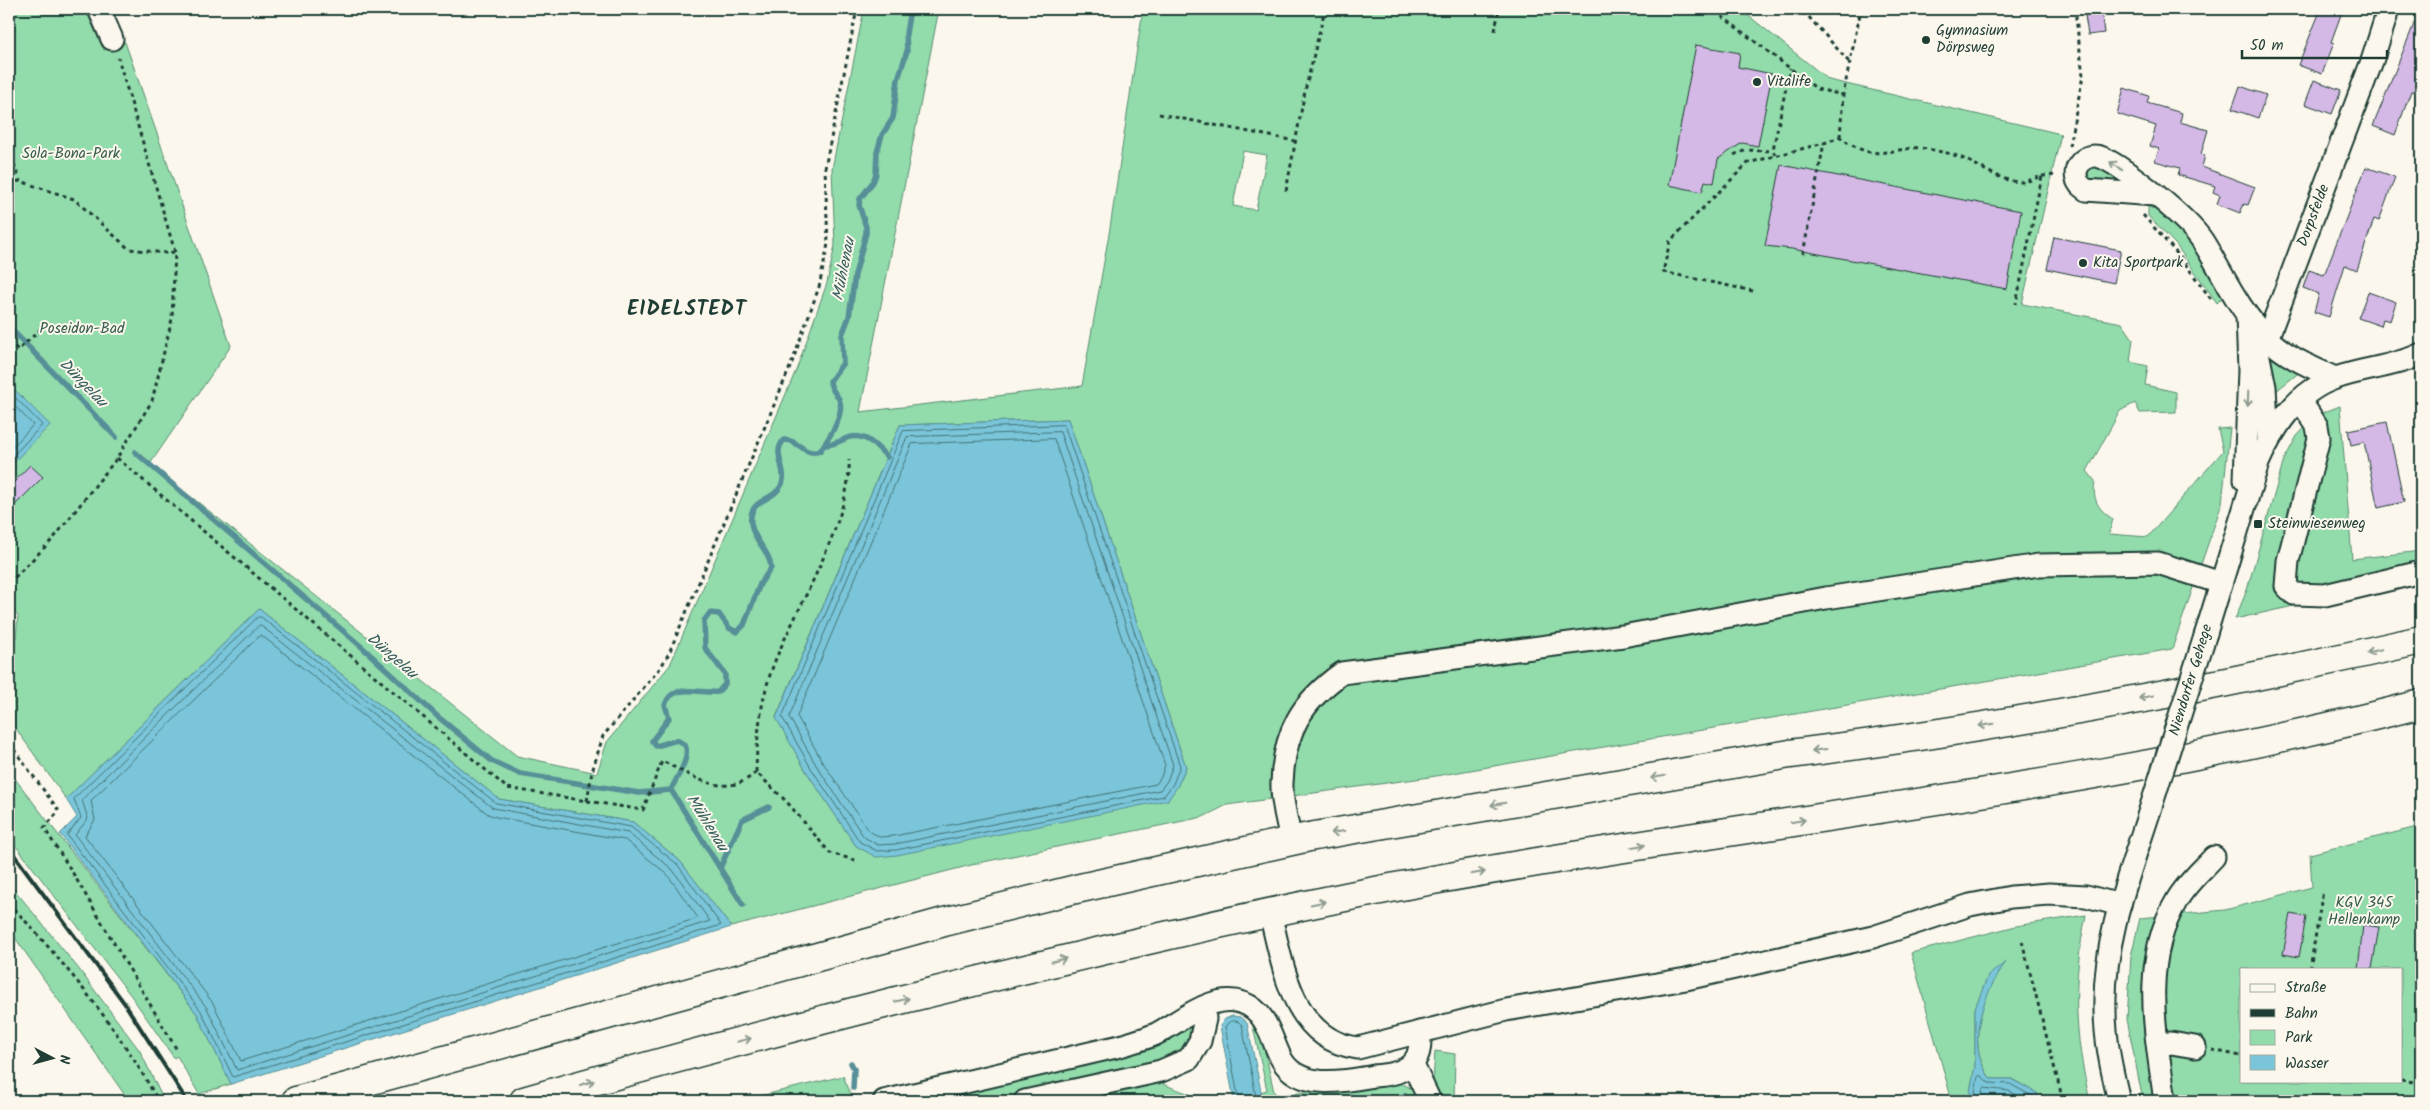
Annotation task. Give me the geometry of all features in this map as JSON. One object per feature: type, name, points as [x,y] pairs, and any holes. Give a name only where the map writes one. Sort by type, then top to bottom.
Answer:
[{"type":"highway","points":[[296,1101],[944,922],[1291,840],[1790,754],[1867,744],[2069,712],[2324,662],[2421,640]]},
{"type":"highway","points":[[524,1101],[650,1064],[1091,952],[1270,913],[1432,880],[2204,755],[2326,729],[2421,704]]},
{"type":"street","points":[[99,9],[112,39]]},
{"type":"street","name":"Dorpsfelde","points":[[2267,338],[2372,61],[2386,17]]},
{"type":"street","points":[[2149,195],[2176,212],[2200,238],[2247,316],[2267,338],[2286,353],[2335,378]]},
{"type":"street","points":[[2247,316],[2261,364],[2268,413],[2268,439]]},
{"type":"street","points":[[2244,506],[2249,370],[2247,316]]},
{"type":"street","name":"Niendorfer Gehege","points":[[2119,1101],[2109,1053],[2104,1012],[2107,958],[2120,905],[2244,506],[2268,439],[2282,419],[2300,400],[2316,388],[2335,378],[2386,366],[2421,354]]},
{"type":"street","points":[[2300,400],[2316,426],[2320,438],[2288,561],[2286,586],[2294,594],[2325,596],[2421,572]]},
{"type":"street","points":[[1291,840],[1282,784],[1289,740],[1301,710],[1319,690],[1342,673],[1623,636],[1826,598],[2039,565],[2158,563],[2221,583]]},
{"type":"street","points":[[2165,1101],[2153,1009],[2153,985],[2159,944],[2177,900],[2214,857]]},
{"type":"street","points":[[1270,913],[1286,981],[1308,1023],[1343,1046],[1358,1048],[1506,1010],[1686,979],[1874,937],[1970,905],[2011,897],[2049,894],[2086,896],[2120,905]]},
{"type":"street","points":[[884,1101],[1120,1046],[1154,1035],[1204,1007],[1222,1001],[1242,1002],[1258,1012],[1267,1025],[1283,1062],[1295,1073],[1307,1079],[1317,1081],[1345,1081],[1398,1072],[1413,1065],[1418,1056],[1421,1043],[1420,1032]]},
{"type":"street","points":[[1025,1101],[1161,1071],[1189,1059],[1200,1041],[1205,1019],[1204,1007]]},
{"type":"street","points":[[2158,1045],[2170,1043],[2195,1047]]},
{"type":"street","points":[[1413,1065],[1430,1101]]},
{"type":"path","points":[[9,25],[17,9]]},
{"type":"path","points":[[587,801],[592,772],[603,736],[661,667],[669,653],[791,365],[819,287],[828,244],[825,168],[857,9]]},
{"type":"path","points":[[1286,191],[1295,141],[1325,9]]},
{"type":"path","points":[[1495,32],[1499,9]]},
{"type":"path","points":[[1699,9],[1719,14],[1817,89],[1843,95]]},
{"type":"path","points":[[1795,9],[1808,16],[1850,62]]},
{"type":"path","points":[[1840,137],[1843,95],[1861,9]]},
{"type":"path","points":[[2068,152],[2083,76],[2075,9]]},
{"type":"path","points":[[9,583],[53,539],[117,458],[152,401],[172,319],[175,252],[112,39]]},
{"type":"path","points":[[1775,156],[1773,150],[1790,68]]},
{"type":"path","points":[[1159,114],[1295,141]]},
{"type":"path","points":[[1753,291],[1663,272],[1670,241],[1748,163],[1840,137]]},
{"type":"path","points":[[1840,137],[1857,149],[1884,154],[1914,148],[1944,152],[1978,164],[2000,177],[2022,182],[2042,176],[2016,304]]},
{"type":"path","points":[[1803,254],[1824,143]]},
{"type":"path","points":[[9,149],[20,181]]},
{"type":"path","points":[[1734,155],[1745,149],[1762,152],[1773,150]]},
{"type":"path","points":[[9,183],[20,181],[74,199],[129,249],[166,253],[175,252]]},
{"type":"path","points":[[2149,195],[2141,213],[2181,258],[2214,304]]},
{"type":"path","points":[[9,341],[18,350],[42,328]]},
{"type":"path","points":[[117,458],[507,788],[643,810],[662,762],[704,782],[724,787],[746,782],[756,772],[757,738],[763,698],[776,658],[812,582],[842,507],[849,472],[849,460]]},
{"type":"path","points":[[9,743],[60,811],[44,828],[71,870],[177,1050]]},
{"type":"path","points":[[756,772],[787,802],[830,853],[858,861]]},
{"type":"path","points":[[2310,968],[2323,890]]},
{"type":"path","points":[[9,903],[52,950],[122,1040],[158,1101]]},
{"type":"path","points":[[2022,941],[2063,1101]]},
{"type":"path","points":[[2227,1054],[2240,1056]]},
{"type":"path","points":[[2402,1080],[2421,1083]]},
{"type":"green space","points":[[9,9],[85,9],[104,50],[125,42],[231,346],[150,464],[517,756],[597,773],[607,742],[670,665],[797,368],[827,283],[835,245],[832,169],[864,9],[939,9],[860,412],[1082,386],[1110,228],[1143,9],[1740,9],[1829,80],[2061,134],[2022,304],[2122,323],[2133,339],[2130,362],[2148,366],[2145,385],[2176,392],[2176,412],[2140,413],[2135,403],[2120,411],[2087,471],[2095,481],[2094,493],[2097,503],[2103,512],[2113,519],[2109,534],[2148,537],[2223,451],[2218,429],[2230,428],[2222,503],[2172,649],[1430,777],[1227,805],[1203,817],[983,862],[731,927],[680,861],[633,822],[499,799],[259,609],[66,799],[9,719],[9,645],[16,638],[18,616],[9,607]],"holes":[[[1243,151],[1267,155],[1256,210],[1233,206]],[[1068,419],[1186,767],[1177,787],[856,846],[806,771],[776,717],[900,425]]]},
{"type":"green space","points":[[2090,166],[2098,166],[2124,183],[2089,181],[2085,172]]},
{"type":"green space","points":[[2148,206],[2161,214],[2183,233],[2201,257],[2225,295],[2217,303],[2176,245],[2148,216]]},
{"type":"green space","points":[[2266,351],[2301,371],[2270,396]]},
{"type":"green space","points":[[2340,406],[2352,559],[2421,551],[2421,574],[2339,596],[2235,619],[2247,590],[2284,460],[2297,436],[2317,415]]},
{"type":"green space","points":[[9,771],[197,1014],[231,1084],[199,1094],[177,1056],[174,1058],[132,997],[9,837]]},
{"type":"green space","name":"KGV 345 Hellenkamp","points":[[2421,826],[2421,1101],[2143,1101],[2127,1019],[2131,956],[2140,918],[2225,910],[2312,887],[2310,854]]},
{"type":"green space","points":[[9,883],[78,968],[140,1051],[164,1101],[129,1101],[9,929]]},
{"type":"green space","points":[[2086,915],[2078,963],[2077,1008],[2081,1053],[2090,1101],[2039,1101],[2037,1093],[2012,1079],[1991,1079],[1983,1066],[1978,1036],[1980,1020],[1989,990],[2004,964],[1988,976],[1975,1008],[1975,1066],[1970,1092],[1973,1101],[1952,1101],[1911,953],[2016,926]]},
{"type":"green space","points":[[1251,1018],[1262,1038],[1274,1092],[1277,1095],[1401,1083],[1416,1091],[1422,1101],[1402,1101],[1406,1093],[1399,1097],[1365,1099],[1263,1101],[1260,1092],[1267,1090]]},
{"type":"green space","points":[[1199,1020],[1191,1048],[1159,1064],[1002,1101],[920,1101]]},
{"type":"green space","points":[[1435,1051],[1455,1054],[1454,1101],[1437,1101],[1433,1082]]},
{"type":"green space","points":[[843,1076],[854,1101],[739,1101]]},
{"type":"green space","points":[[1147,1081],[1160,1083],[1208,1101],[1051,1101]]},
{"type":"water","points":[[9,384],[50,425],[9,467]]},
{"type":"water","points":[[1068,419],[1186,767],[1177,787],[1168,800],[897,855],[876,857],[856,846],[806,771],[776,718],[900,425]]},
{"type":"water","points":[[259,609],[499,799],[633,822],[680,861],[731,927],[231,1084],[197,1014],[60,834],[77,817],[66,799]]},
{"type":"water","points":[[2006,962],[1990,989],[1984,1004],[1980,1019],[1978,1051],[1991,1079],[2011,1079],[2037,1093],[2039,1101],[1973,1101],[1970,1092],[1975,1066],[1975,1008],[1988,976]]},
{"type":"water","points":[[1232,1016],[1240,1017],[1247,1023],[1263,1101],[1234,1100],[1220,1026],[1225,1019]]},
{"type":"water","points":[[1405,1092],[1402,1101],[1324,1101],[1399,1097]]},
{"type":"building","points":[[2084,9],[2101,9],[2104,33],[2088,35]]},
{"type":"building","points":[[2321,9],[2343,9],[2331,42],[2334,43],[2322,74],[2298,65]]},
{"type":"building","points":[[2420,9],[2421,75],[2415,92],[2411,91],[2395,135],[2373,126]]},
{"type":"building","points":[[1696,45],[1740,53],[1738,67],[1772,74],[1758,146],[1742,143],[1718,159],[1714,183],[1705,181],[1702,192],[1669,185]]},
{"type":"building","points":[[2314,80],[2341,90],[2332,114],[2305,104]]},
{"type":"building","points":[[2240,86],[2266,95],[2258,118],[2232,109]]},
{"type":"building","points":[[2124,88],[2149,96],[2147,103],[2182,113],[2180,122],[2208,130],[2201,154],[2205,155],[2202,167],[2255,187],[2248,205],[2244,204],[2240,213],[2217,204],[2220,195],[2213,192],[2215,186],[2178,175],[2180,168],[2155,161],[2159,149],[2150,146],[2156,126],[2117,114]]},
{"type":"building","points":[[1781,165],[2021,211],[2007,289],[1792,249],[1765,246]]},
{"type":"building","points":[[2366,167],[2395,177],[2379,221],[2374,219],[2357,270],[2345,265],[2329,317],[2314,312],[2319,294],[2303,288],[2309,270],[2324,275]]},
{"type":"building","points":[[2054,237],[2121,250],[2114,283],[2047,269]]},
{"type":"building","points":[[2368,292],[2396,302],[2390,321],[2383,319],[2381,326],[2358,318]]},
{"type":"building","points":[[2387,422],[2404,502],[2378,508],[2364,442],[2351,445],[2348,430]]},
{"type":"building","points":[[30,465],[43,477],[9,511],[9,487]]},
{"type":"building","points":[[2291,914],[2306,917],[2299,957],[2283,954]]},
{"type":"building","points":[[2363,925],[2379,927],[2372,968],[2358,968]]},
{"type":"waterway","name":"Mühlenau","points":[[743,905],[671,790],[685,762],[685,745],[677,740],[656,746],[652,741],[669,718],[665,705],[674,694],[680,691],[718,692],[725,684],[725,674],[705,648],[704,621],[710,613],[719,614],[729,628],[737,632],[744,625],[760,584],[771,568],[768,556],[752,529],[751,515],[757,504],[773,494],[782,484],[783,473],[779,456],[780,445],[784,440],[789,440],[810,452],[820,451],[838,419],[841,405],[830,381],[843,363],[842,335],[849,317],[855,275],[866,233],[859,205],[860,199],[873,182],[876,174],[877,152],[882,135],[893,118],[898,79],[907,51],[906,34],[910,9]]},
{"type":"waterway","name":"Düngelau","points":[[9,327],[116,437]]},
{"type":"waterway","name":"Mühlenau","points":[[824,445],[833,444],[847,438],[859,437],[874,444],[887,457]]},
{"type":"waterway","name":"Düngelau","points":[[135,452],[363,648],[436,715],[492,761],[520,774],[639,793],[671,790]]},
{"type":"waterway","points":[[720,868],[742,820],[769,807]]},
{"type":"waterway","name":"Mühlenau","points":[[851,1063],[854,1069],[853,1088]]},
{"type":"railway","points":[[9,848],[125,1004],[187,1101]]},
{"type":"place","name":"Gymnasium Dörpsweg","points":[[1926,40]]},
{"type":"place","name":"Vitalife","points":[[1757,82]]},
{"type":"place","name":"Kita Sportpark","points":[[2083,263]]},
{"type":"place","name":"Steinwiesenweg","points":[[2258,524]]},
{"type":"district","name":"EIDELSTEDT","points":[[687,310]]},
{"type":"park label","name":"Sola-Bona-Park","points":[[71,154]]},
{"type":"park label","name":"Poseidon-Bad","points":[[82,329]]}]
